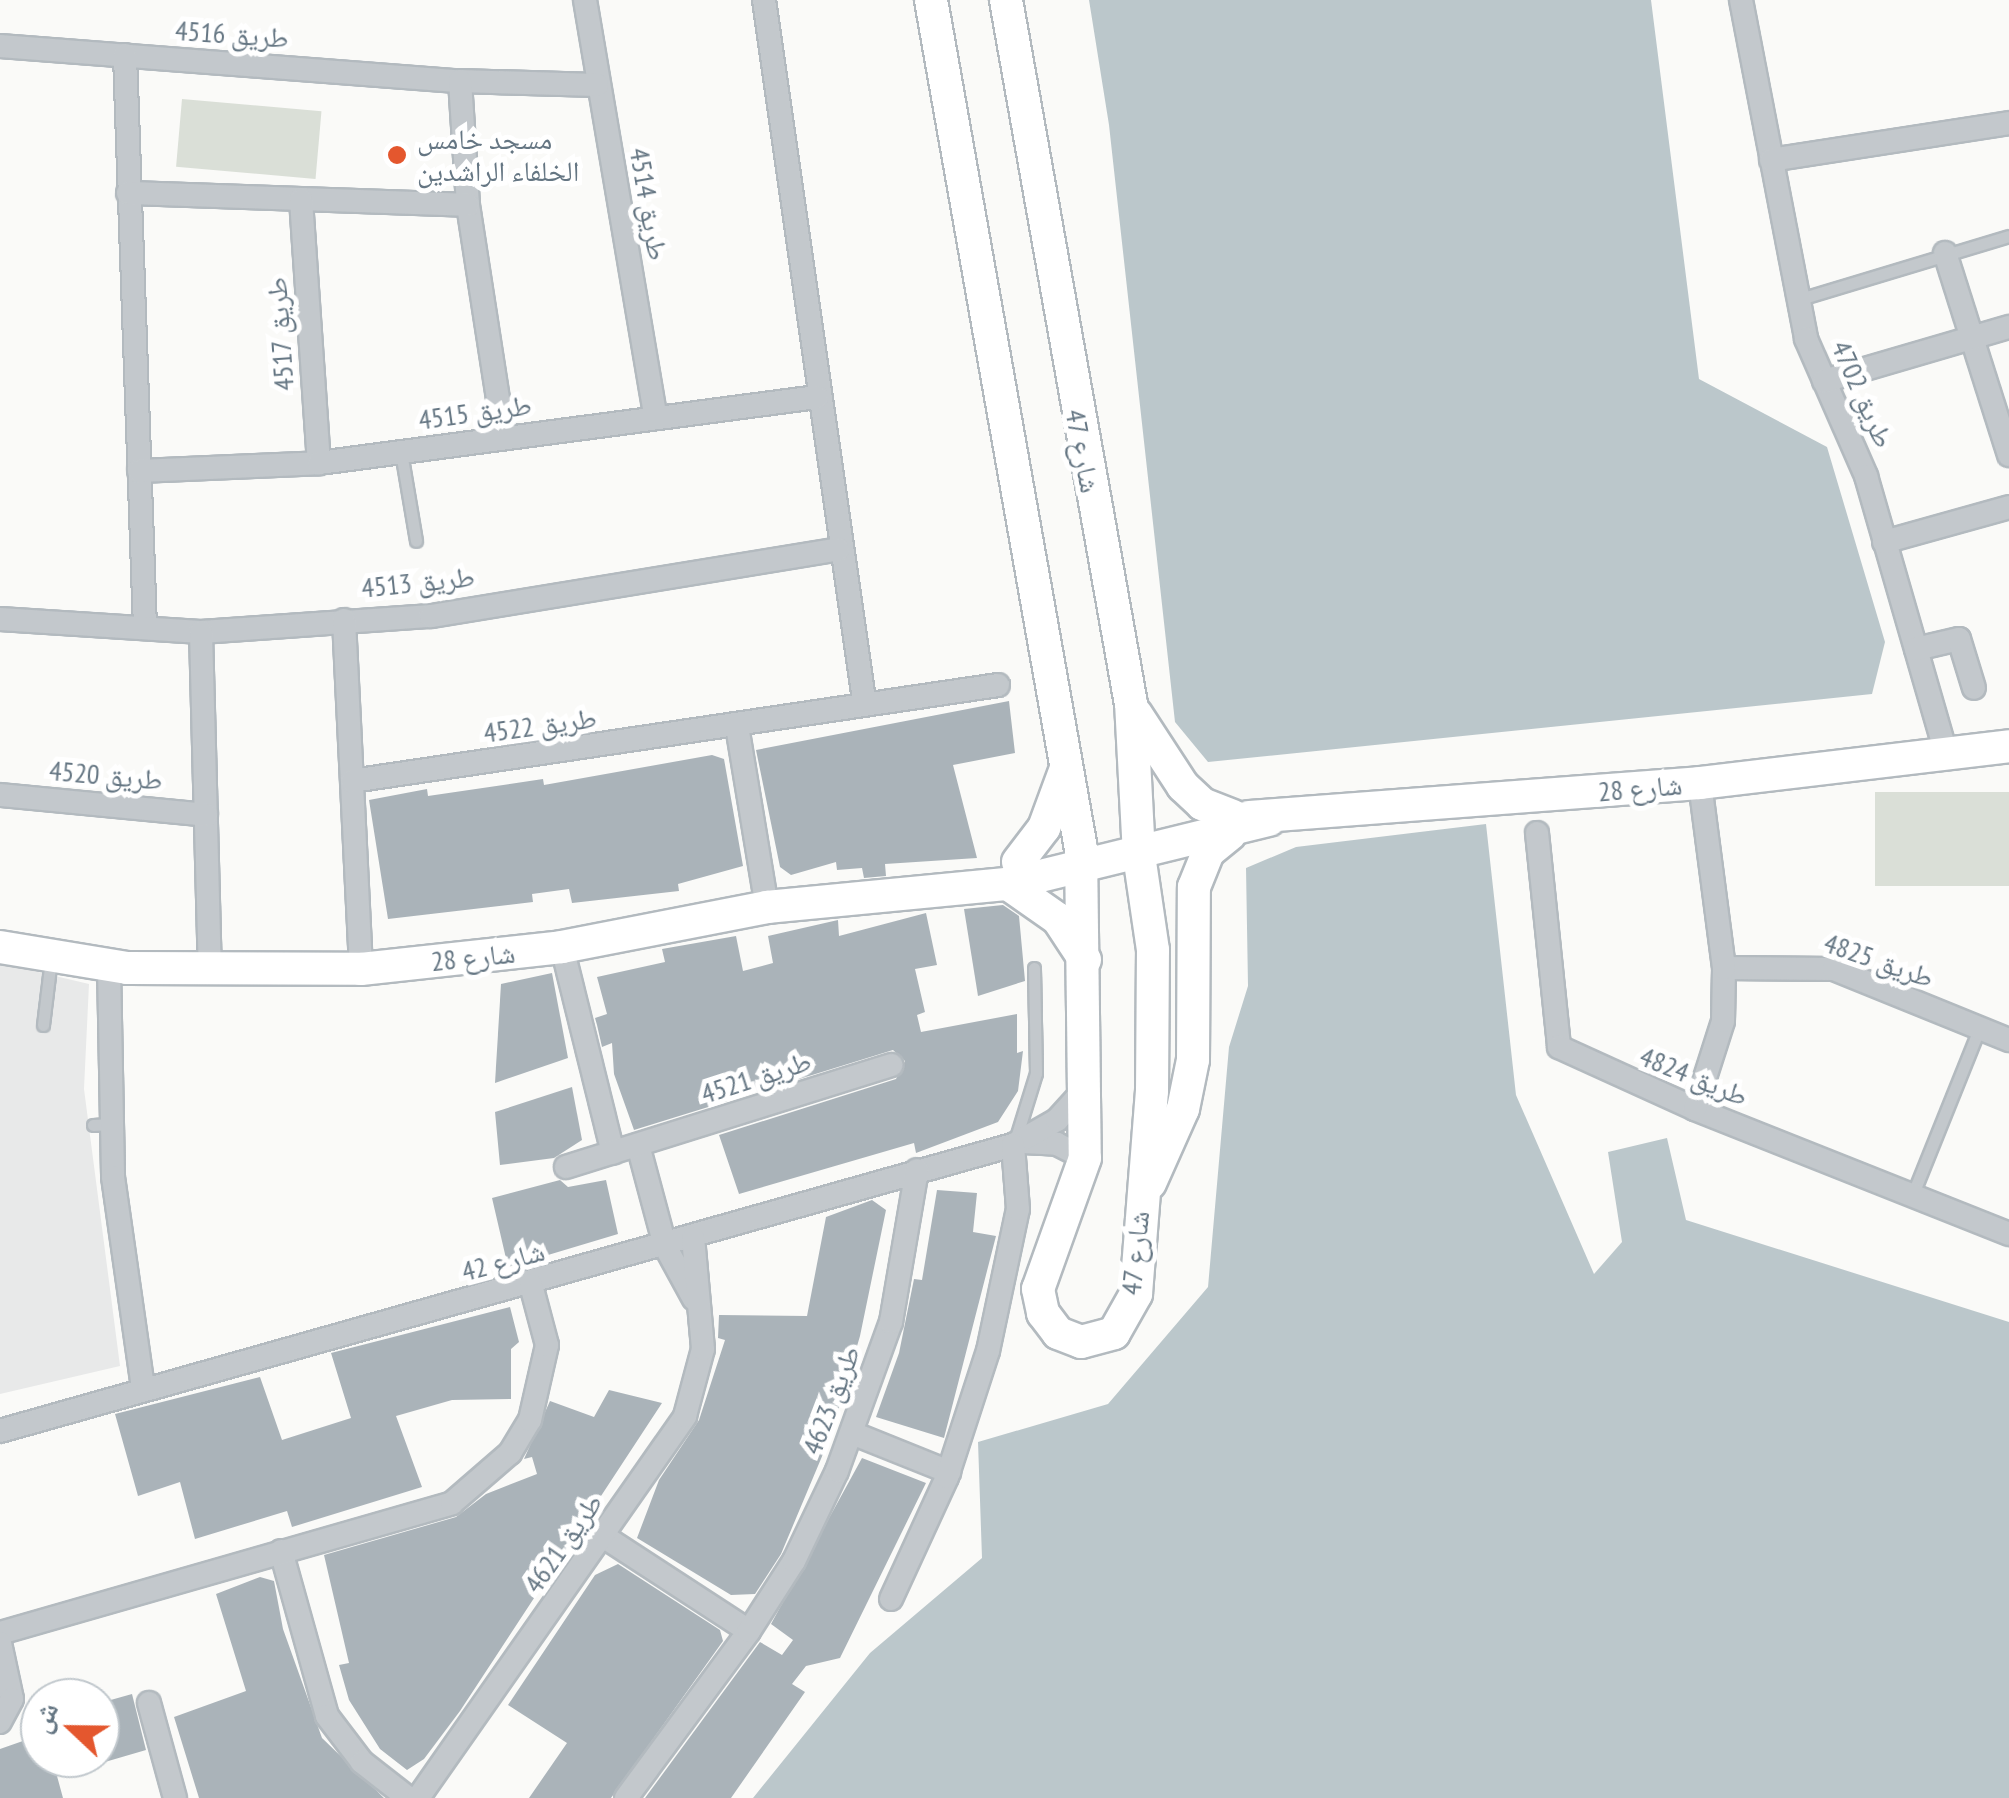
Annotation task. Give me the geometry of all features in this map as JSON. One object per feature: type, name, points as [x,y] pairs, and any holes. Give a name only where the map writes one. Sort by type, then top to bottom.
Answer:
[{"type":"street","name":"طريق 4514","points":[[585,0],[596,85],[656,418]]},
{"type":"street","points":[[764,0],[838,549],[864,700]]},
{"type":"street","name":"شارع 47","points":[[930,0],[1069,752],[1082,859],[1088,1087],[1085,1158],[1066,1224],[1040,1272],[1043,1314],[1058,1333],[1080,1342],[1105,1338],[1127,1316],[1139,1264],[1140,1200],[1152,1091],[1152,950],[1139,846],[1131,704],[1006,0]]},
{"type":"street","name":"طريق 4702","points":[[1742,0],[1797,300],[1824,381],[1854,444],[1946,754]]},
{"type":"street","name":"طريق 4516","points":[[0,46],[460,81],[596,85]]},
{"type":"street","points":[[126,55],[145,627]]},
{"type":"street","points":[[460,81],[468,205],[504,438]]},
{"type":"street","points":[[1772,160],[2009,123]]},
{"type":"street","points":[[128,193],[468,205]]},
{"type":"street","name":"طريق 4517","points":[[301,200],[318,463]]},
{"type":"street","points":[[1946,254],[2009,455]]},
{"type":"street","points":[[1824,381],[2009,327]]},
{"type":"street","name":"طريق 4515","points":[[139,470],[318,463],[817,396]]},
{"type":"street","points":[[1884,542],[2009,507]]},
{"type":"street","name":"طريق 4513","points":[[0,619],[201,632],[431,616],[838,549]]},
{"type":"street","points":[[344,620],[361,969]]},
{"type":"street","name":"طريق 4520","points":[[201,632],[210,971]]},
{"type":"street","points":[[1916,649],[1958,639],[1974,688]]},
{"type":"street","name":"طريق 4522","points":[[352,781],[737,726],[864,700],[998,685]]},
{"type":"street","points":[[1131,704],[1183,786],[1232,824],[1208,852],[1194,886],[1193,1060],[1165,1156],[1140,1200]]},
{"type":"street","points":[[737,726],[766,907]]},
{"type":"street","name":"شارع 28","points":[[0,947],[50,959],[109,966],[210,971],[361,969],[562,947],[766,907],[944,886],[1232,824],[1700,783],[2009,746]]},
{"type":"street","points":[[1069,752],[1055,805],[1013,873],[1058,919],[1086,963]]},
{"type":"street","points":[[1695,1109],[1723,1021],[1724,968],[1700,783]]},
{"type":"street","name":"طريق 4520","points":[[0,795],[206,814]]},
{"type":"street","name":"طريق 4824","points":[[1537,834],[1559,1047],[1695,1109],[2009,1234]]},
{"type":"street","points":[[562,947],[613,1153]]},
{"type":"street","name":"طريق 4825","points":[[1724,968],[1813,964],[2009,1040]]},
{"type":"street","points":[[109,966],[101,1125],[143,1390]]},
{"type":"street","name":"طريق 4521","points":[[566,1167],[892,1065]]},
{"type":"street","name":"شارع 42","points":[[1016,1144],[1057,1120],[1088,1087]]},
{"type":"street","points":[[891,1600],[949,1472],[988,1351],[1018,1209],[1016,1144]]},
{"type":"street","name":"شارع 42","points":[[0,1431],[1016,1144],[1057,1144],[1085,1158]]},
{"type":"street","points":[[638,1145],[665,1246]]},
{"type":"street","name":"طريق 4623","points":[[748,1632],[794,1561],[852,1433],[890,1322],[917,1170]]},
{"type":"street","name":"طريق 4621","points":[[418,1798],[674,1438],[694,1395],[703,1349],[692,1238]]},
{"type":"street","name":"طريق 4621","points":[[665,1246],[696,1302]]},
{"type":"street","points":[[0,1633],[452,1503],[510,1453],[542,1383],[546,1345],[531,1284]]},
{"type":"street","points":[[852,1433],[949,1472]]},
{"type":"street","points":[[603,1536],[748,1632],[626,1798]]},
{"type":"street","points":[[281,1552],[327,1716],[362,1762],[408,1798]]},
{"type":"street","points":[[0,1643],[12,1699],[0,1722]]},
{"type":"street","points":[[149,1703],[175,1798]]},
{"type":"lane","points":[[1797,300],[2009,236]]},
{"type":"lane","points":[[401,452],[416,541]]},
{"type":"lane","points":[[42,1025],[50,959]]},
{"type":"lane","points":[[1016,1144],[1036,1073],[1034,968]]},
{"type":"lane","points":[[1912,1196],[1980,1029]]},
{"type":"shaded area","points":[[1089,0],[1651,0],[1699,379],[1827,447],[1885,642],[1872,694],[1208,762],[1175,722],[1109,125]]},
{"type":"shaded area","points":[[182,99],[321,111],[316,179],[176,167]]},
{"type":"shaded area","points":[[1875,792],[2009,792],[2009,886],[1875,886]]},
{"type":"shaded area","points":[[1486,824],[1516,1095],[1594,1274],[1622,1242],[1608,1152],[1667,1138],[1686,1220],[2009,1322],[2009,1798],[753,1798],[870,1653],[982,1558],[978,1442],[1108,1404],[1208,1287],[1229,1047],[1248,986],[1246,868],[1296,847]]},
{"type":"shaded area","points":[[0,963],[89,984],[84,1089],[120,1366],[0,1394]]},
{"type":"building","points":[[1009,701],[1015,753],[953,765],[977,858],[885,864],[886,876],[864,878],[862,868],[837,870],[836,862],[791,875],[780,867],[756,750]]},
{"type":"building","points":[[712,755],[724,759],[743,866],[678,884],[679,891],[572,903],[569,889],[532,894],[533,902],[388,919],[369,800],[427,789],[428,796],[543,779],[544,785]]},
{"type":"building","points":[[1003,905],[1019,916],[1025,981],[978,996],[964,909]]},
{"type":"building","points":[[926,913],[937,965],[915,969],[925,1012],[917,1015],[921,1032],[1017,1014],[1017,1053],[1023,1051],[1018,1091],[998,1122],[916,1153],[914,1143],[739,1194],[719,1135],[896,1079],[905,1061],[893,1050],[634,1130],[614,1074],[612,1043],[602,1047],[595,1018],[607,1014],[597,977],[665,962],[662,949],[736,936],[743,971],[773,963],[768,936],[838,920],[839,936]]},
{"type":"building","points":[[552,973],[568,1058],[495,1083],[501,984]]},
{"type":"building","points":[[572,1087],[582,1140],[554,1158],[500,1165],[495,1112]]},
{"type":"building","points":[[560,1180],[568,1187],[606,1180],[618,1234],[508,1267],[492,1198]]},
{"type":"building","points":[[937,1190],[977,1193],[973,1232],[996,1236],[944,1438],[876,1417],[899,1353],[914,1279],[922,1280]]},
{"type":"building","points":[[872,1200],[886,1210],[860,1336],[831,1435],[781,1554],[755,1594],[731,1595],[637,1538],[659,1480],[699,1420],[725,1340],[718,1338],[719,1315],[807,1316],[826,1217]]},
{"type":"building","points":[[510,1307],[519,1342],[511,1349],[511,1399],[452,1400],[396,1416],[422,1487],[292,1527],[287,1511],[195,1539],[180,1482],[138,1496],[115,1414],[260,1377],[282,1440],[351,1418],[331,1353]]},
{"type":"building","points":[[609,1390],[662,1403],[460,1711],[424,1759],[407,1770],[380,1749],[349,1700],[339,1665],[349,1663],[324,1555],[456,1517],[486,1494],[537,1474],[532,1457],[524,1459],[550,1401],[594,1417]]},
{"type":"building","points":[[862,1458],[926,1483],[840,1658],[806,1666],[792,1684],[805,1692],[731,1798],[645,1798],[760,1642],[782,1655],[793,1640],[771,1624]]},
{"type":"building","points":[[618,1564],[720,1630],[723,1641],[611,1798],[529,1798],[567,1743],[508,1705],[595,1575]]},
{"type":"building","points":[[260,1577],[274,1581],[283,1629],[322,1738],[384,1798],[199,1798],[174,1717],[246,1691],[216,1594]]},
{"type":"building","points":[[132,1694],[146,1750],[120,1758],[120,1697]]},
{"type":"building","points":[[20,1742],[20,1778],[58,1778],[63,1798],[0,1798],[0,1749]]},
{"type":"place","name":"مسجد خامس الخلفاء الراشدين","points":[[397,155]]}]
